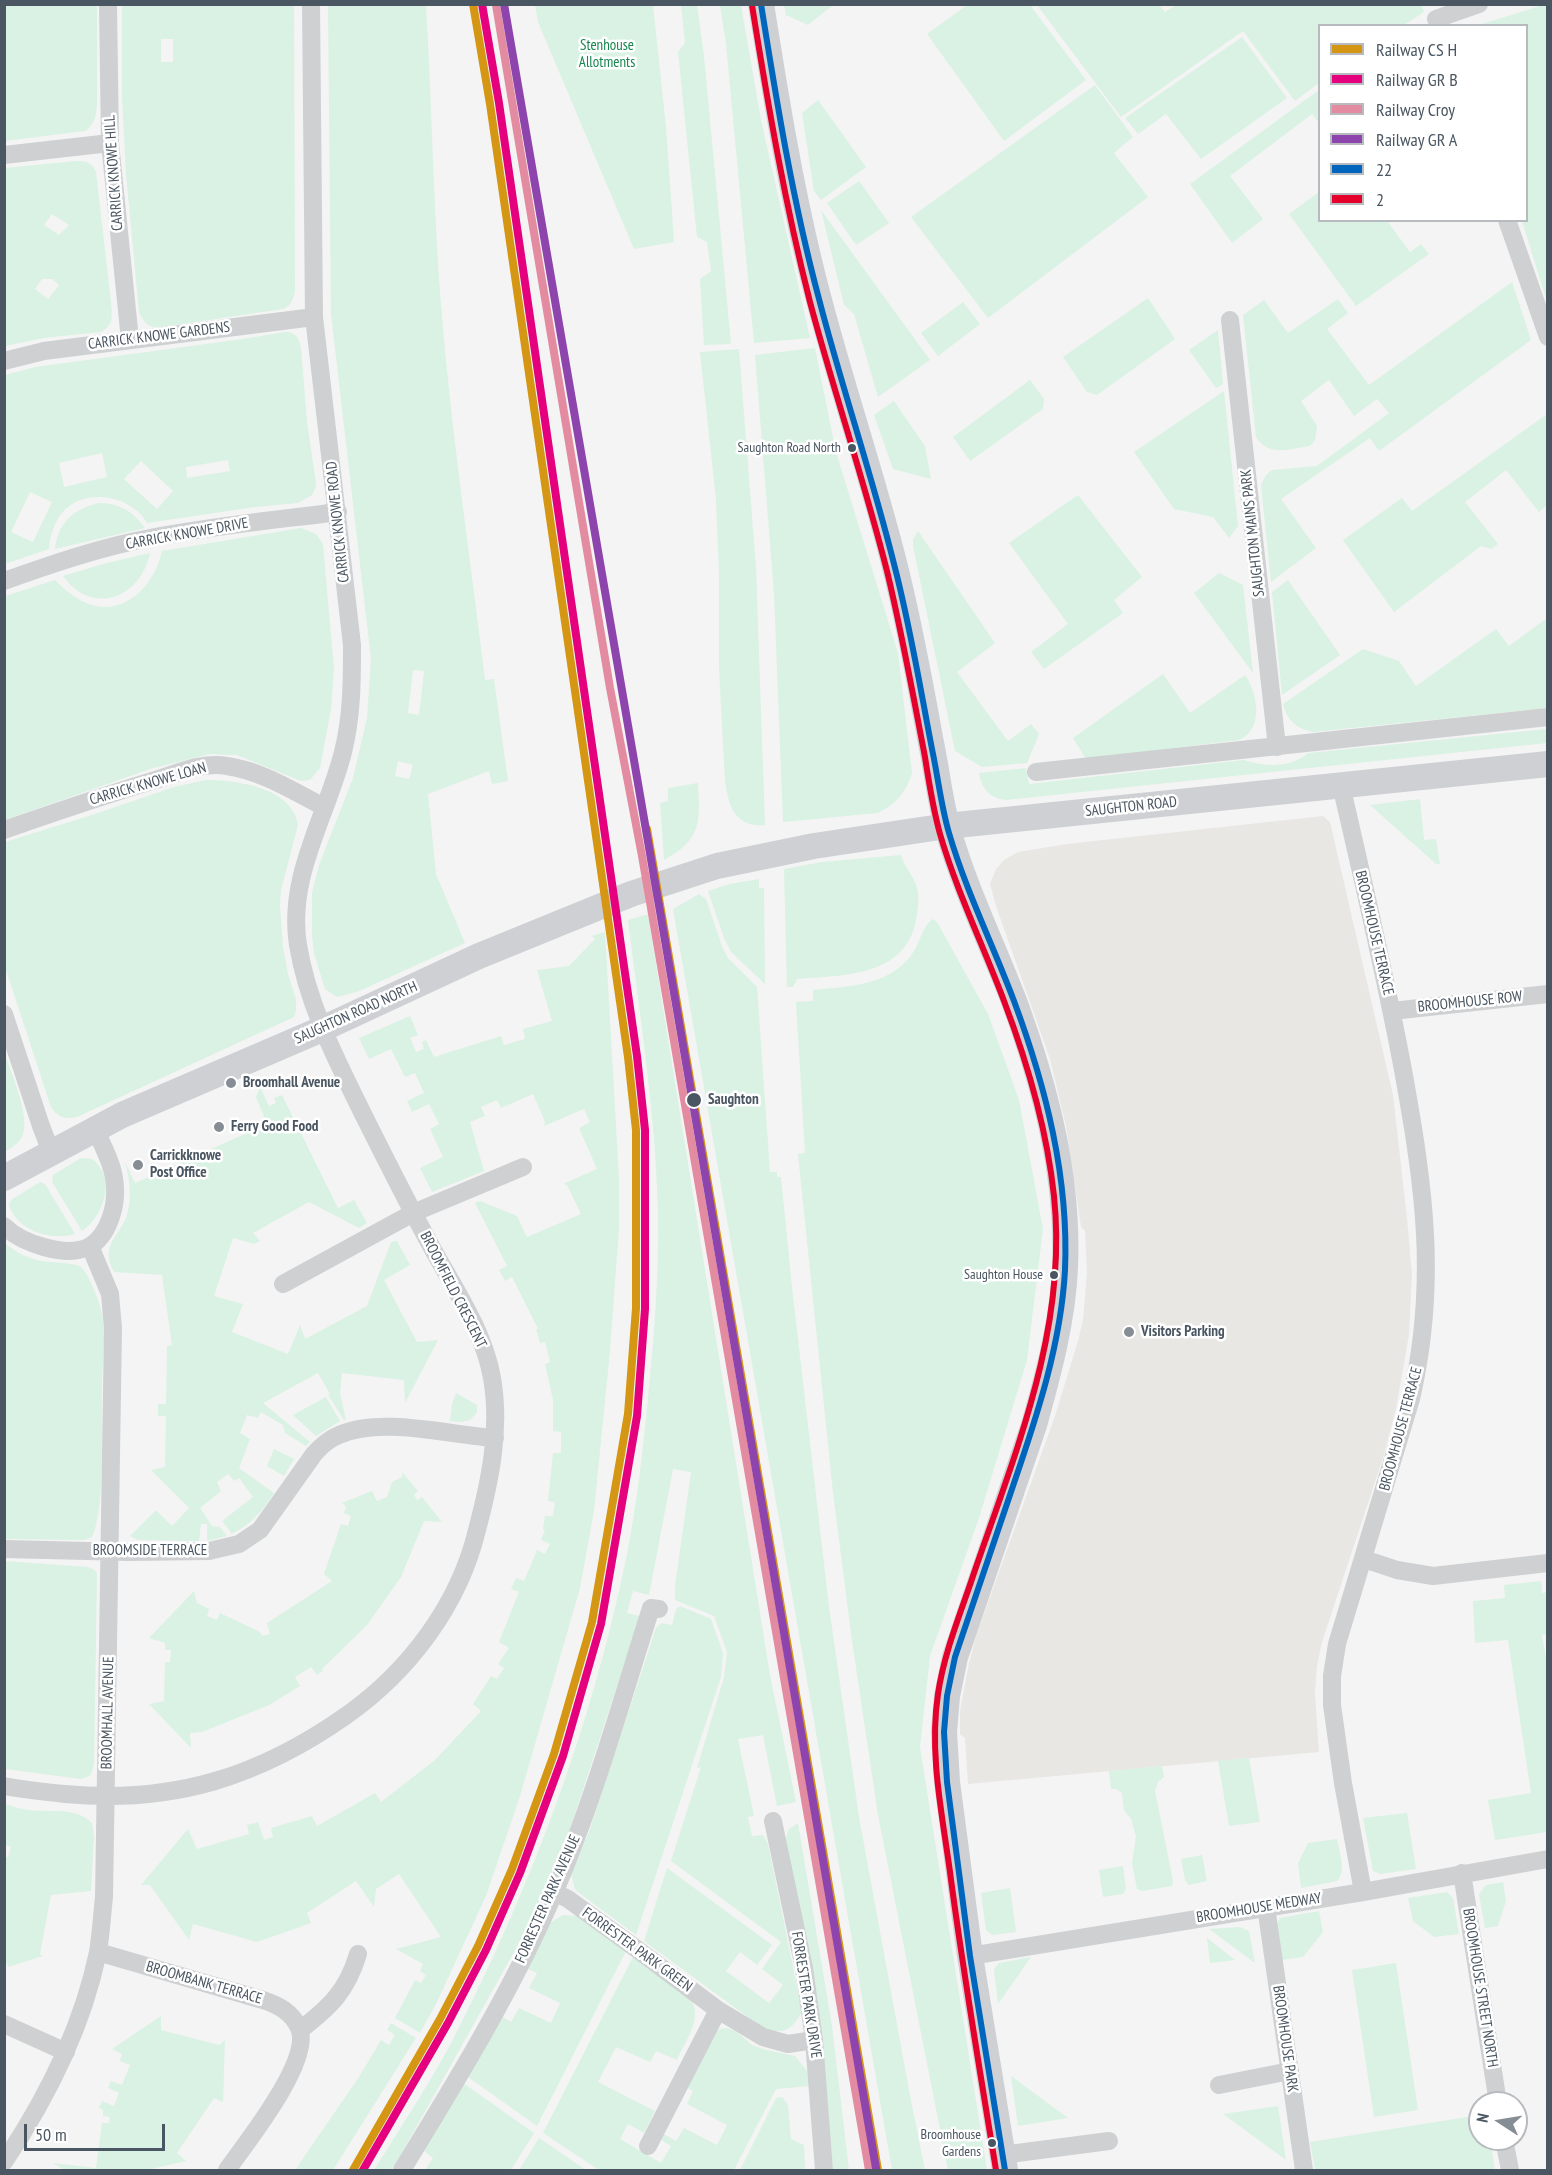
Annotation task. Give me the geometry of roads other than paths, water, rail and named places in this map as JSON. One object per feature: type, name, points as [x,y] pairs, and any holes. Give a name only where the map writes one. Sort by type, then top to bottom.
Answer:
[{"type":"street","name":"CARRICK KNOWE HILL","points":[[108,4],[110,143],[130,340]]},
{"type":"street","name":"CARRICK KNOWE ROAD","points":[[311,4],[314,317],[352,645],[352,688],[348,730],[342,755],[306,859],[298,894],[298,945],[322,1029]]},
{"type":"street","points":[[761,4],[799,218],[811,270],[882,518],[905,609],[947,826],[960,867],[1012,998],[1044,1091],[1056,1147],[1064,1207],[1065,1268],[1061,1306],[1044,1389],[964,1626],[947,1696],[944,1732],[947,1782],[970,1956],[1003,2163],[1109,2141]]},
{"type":"street","points":[[1435,16],[1479,4]]},
{"type":"street","points":[[4,155],[110,143]]},
{"type":"street","points":[[1508,222],[1548,337]]},
{"type":"street","name":"CARRICK KNOWE GARDENS","points":[[4,361],[44,351],[314,317]]},
{"type":"street","name":"SAUGHTON MAINS PARK","points":[[1230,320],[1277,747]]},
{"type":"street","name":"CARRICK KNOWE DRIVE","points":[[4,581],[59,561],[150,538],[338,512]]},
{"type":"street","points":[[1036,772],[1548,717]]},
{"type":"street","name":"CARRICK KNOWE LOAN","points":[[4,830],[111,793],[190,769],[216,764],[266,778],[324,807]]},
{"type":"street","name":"SAUGHTON ROAD","points":[[717,866],[814,846],[947,826],[1548,764]]},
{"type":"street","name":"BROOMHOUSE TERRACE","points":[[1341,785],[1392,1011],[1420,1166],[1427,1245],[1425,1322],[1419,1364],[1411,1399],[1337,1644],[1332,1676],[1332,1705],[1342,1783],[1363,1892]]},
{"type":"street","name":"SAUGHTON ROAD NORTH","points":[[4,1178],[95,1128],[322,1029],[540,930],[641,890],[717,866]]},
{"type":"street","name":"BROOMHOUSE ROW","points":[[1392,1011],[1548,994]]},
{"type":"street","points":[[4,1014],[40,1126],[51,1152]]},
{"type":"street","name":"BROOMFIELD CRESCENT","points":[[4,1786],[126,1797],[188,1790],[230,1777],[278,1758],[306,1743],[364,1703],[411,1659],[443,1611],[459,1579],[478,1528],[491,1469],[495,1438],[492,1378],[484,1349],[470,1317],[413,1213],[322,1029]]},
{"type":"street","points":[[4,1226],[20,1238],[42,1247],[64,1250],[90,1246],[100,1236],[113,1209],[116,1190],[111,1165],[95,1128]]},
{"type":"street","name":"BROOMFIELD CRESCENT","points":[[283,1284],[413,1213],[523,1167]]},
{"type":"street","name":"BROOMHALL AVENUE","points":[[4,2162],[42,2102],[66,2052],[98,1952],[104,1897],[111,1552],[112,1311],[110,1294],[90,1246]]},
{"type":"street","name":"BROOMSIDE TERRACE","points":[[4,1549],[111,1552],[209,1551],[231,1547],[249,1539],[267,1522],[314,1454],[330,1440],[355,1430],[375,1426],[495,1438]]},
{"type":"street","points":[[1364,1559],[1397,1570],[1433,1576],[1548,1563]]},
{"type":"street","name":"FORRESTER PARK AVENUE","points":[[402,2170],[508,1987],[554,1892],[578,1834],[651,1607]]},
{"type":"street","name":"FORRESTER PARK DRIVE","points":[[773,1821],[804,1968],[814,2040],[824,2170]]},
{"type":"street","name":"BROOMHOUSE MEDWAY","points":[[970,1956],[1363,1892],[1548,1859]]},
{"type":"street","name":"BROOMHOUSE STREET NORTH","points":[[1461,1873],[1496,2091]]},
{"type":"street","name":"FORRESTER PARK GREEN","points":[[554,1892],[568,1899],[718,2010],[763,2037],[788,2044],[814,2040]]},
{"type":"street","name":"BROOMHOUSE PARK","points":[[1266,1907],[1304,2170]]},
{"type":"street","name":"BROOMBANK TERRACE","points":[[98,1952],[280,2006],[293,2018],[300,2030]]},
{"type":"street","points":[[227,2170],[283,2088],[296,2064],[301,2043],[300,2030],[340,1995],[353,1970],[358,1954]]},
{"type":"street","points":[[648,2146],[718,2010]]},
{"type":"street","points":[[4,2024],[66,2052]]},
{"type":"street","points":[[1219,2085],[1290,2071]]},
{"type":"street","points":[[1506,2151],[1510,2170]]},
{"type":"rail line","name":"Croy","points":[[496,5],[610,688],[642,856],[869,2170]]},
{"type":"place","name":"Saughton Road North","points":[[852,448]]},
{"type":"place","name":"Broomhall Avenue","points":[[231,1083]]},
{"type":"place","name":"Saughton","points":[[694,1100]]},
{"type":"place","name":"Ferry Good Food","points":[[219,1127]]},
{"type":"place","name":"Carrickknowe Post Office","points":[[138,1165]]},
{"type":"place","name":"Saughton House","points":[[1054,1275]]},
{"type":"place","name":"Visitors Parking","points":[[1129,1332]]},
{"type":"place","name":"Broomhouse Gardens","points":[[992,2143]]},
{"type":"park label","name":"Stenhouse Allotments","points":[[607,54]]}]
